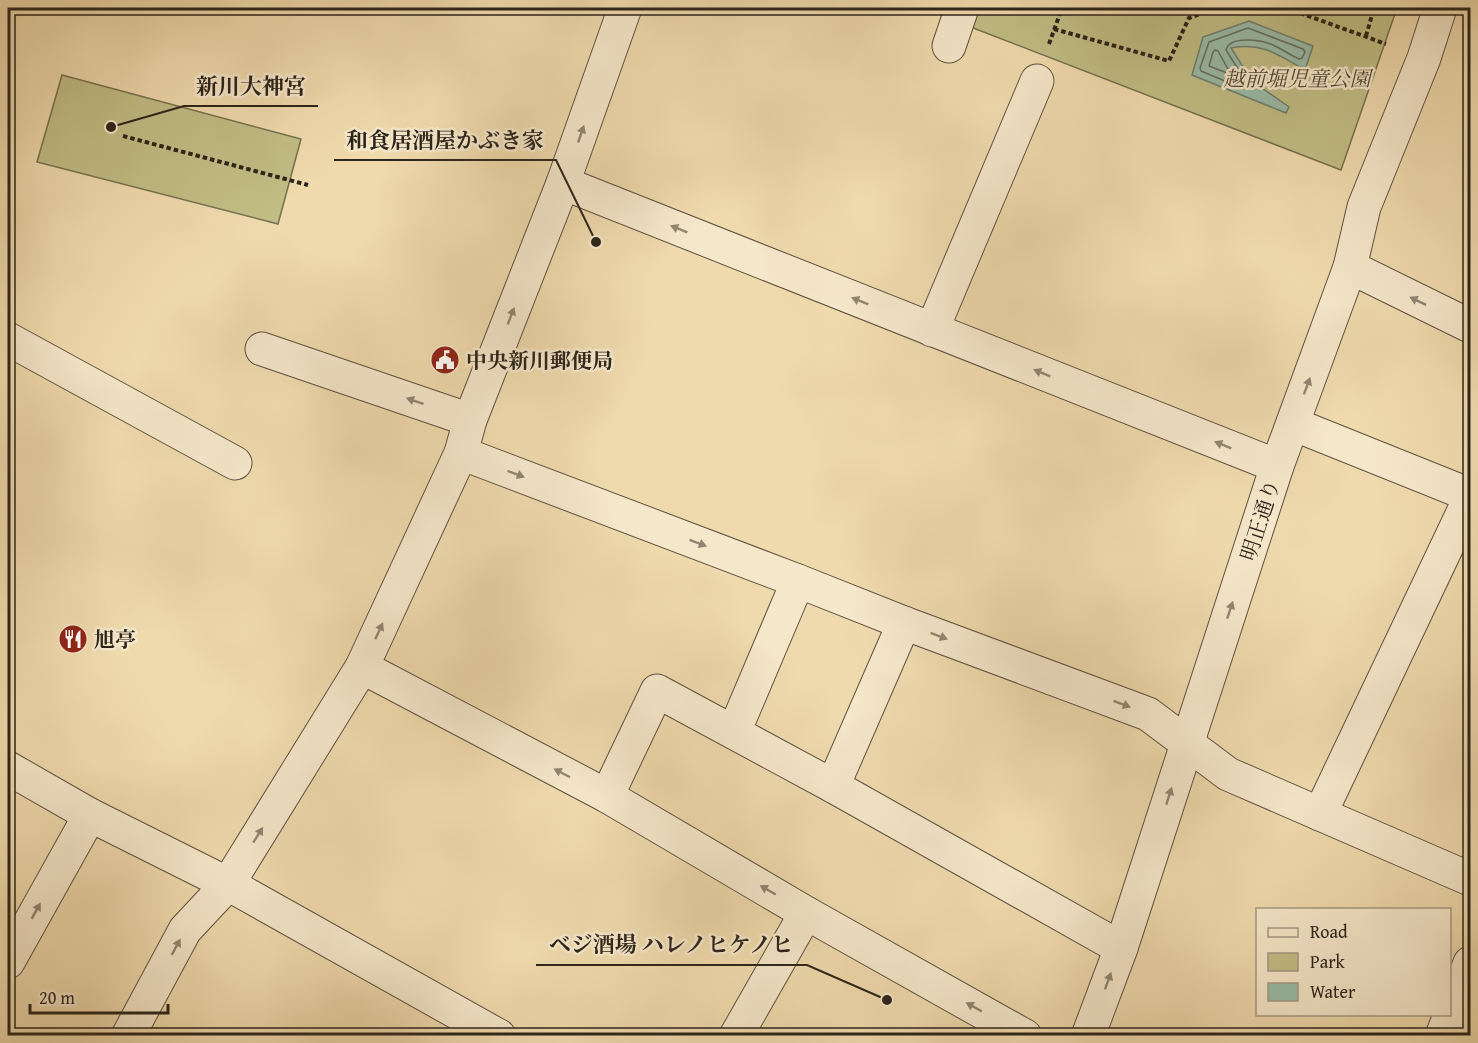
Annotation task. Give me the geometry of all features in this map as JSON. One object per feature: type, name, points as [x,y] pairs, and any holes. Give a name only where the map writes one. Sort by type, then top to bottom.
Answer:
[{"type":"street","points":[[129,1035],[184,930],[228,884],[362,667],[461,453],[470,420],[563,183],[625,8]]},
{"type":"street","points":[[950,46],[962,8]]},
{"type":"street","name":"明正通り","points":[[1088,1035],[1120,948],[1277,466],[1350,267],[1364,207],[1424,58],[1440,8]]},
{"type":"street","points":[[932,330],[1037,81]]},
{"type":"street","points":[[563,183],[1277,466]]},
{"type":"street","points":[[1350,267],[1470,326]]},
{"type":"street","points":[[8,339],[236,464]]},
{"type":"street","points":[[262,349],[470,420]]},
{"type":"street","points":[[1293,424],[1470,496],[1320,814]]},
{"type":"street","points":[[461,453],[1148,714],[1228,774],[1470,879]]},
{"type":"street","points":[[734,732],[798,581]]},
{"type":"street","points":[[833,786],[904,623]]},
{"type":"street","points":[[362,667],[607,796],[806,913],[1025,1035]]},
{"type":"street","points":[[607,796],[657,691],[833,786],[1120,948]]},
{"type":"street","points":[[8,768],[90,815],[228,884],[499,1035]]},
{"type":"street","points":[[8,962],[90,815]]},
{"type":"street","points":[[736,1035],[806,913]]},
{"type":"street","points":[[1451,1012],[1470,963]]},
{"type":"street","points":[[1442,1035],[1449,1016]]},
{"type":"path","points":[[1054,29],[1169,61],[1189,18],[1216,8]]},
{"type":"path","points":[[1286,8],[1424,58]]},
{"type":"path","points":[[1366,36],[1374,8]]},
{"type":"path","points":[[123,136],[308,185]]},
{"type":"green space","name":"越前堀児童公園","points":[[974,8],[1397,8],[1341,170],[968,26]]},
{"type":"green space","points":[[62,75],[301,139],[278,224],[37,162]]},
{"type":"water","points":[[1249,21],[1313,46],[1305,70],[1261,48],[1231,48],[1252,81],[1289,107],[1286,113],[1192,75],[1203,37]]},
{"type":"place","name":"新川大神宮","points":[[111,127]]},
{"type":"place","name":"和食居酒屋かぶき家","points":[[596,242]]},
{"type":"place","name":"中央新川郵便局","points":[[445,360]]},
{"type":"place","name":"旭亭","points":[[73,639]]},
{"type":"place","name":"ベジ酒場 ハレノヒケノヒ","points":[[887,1000]]}]
